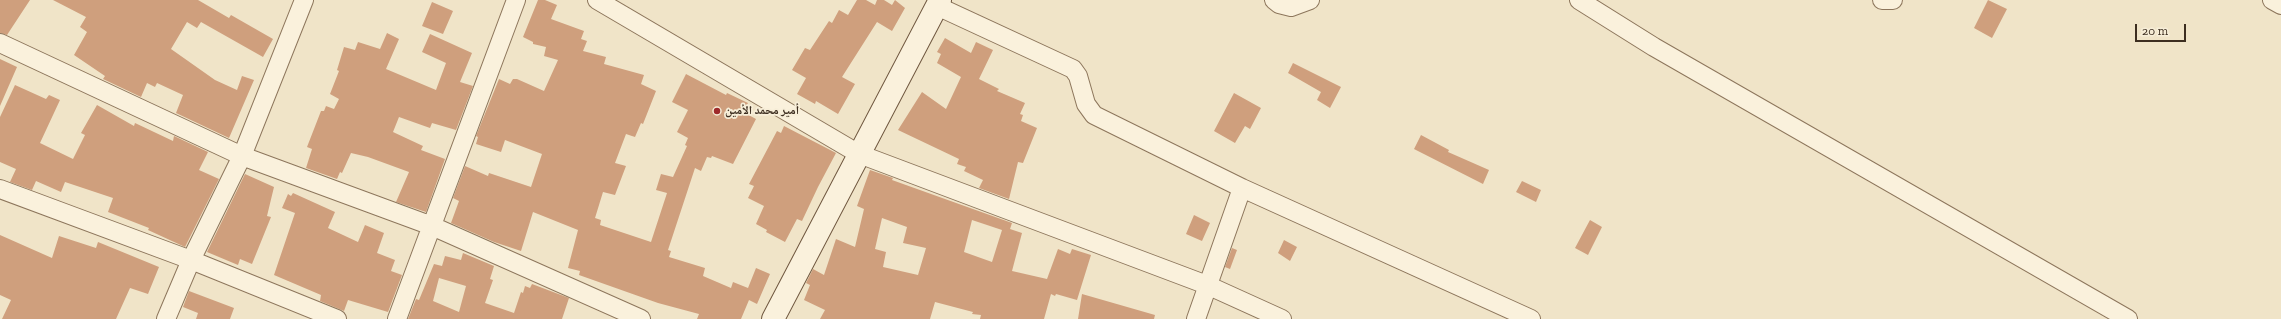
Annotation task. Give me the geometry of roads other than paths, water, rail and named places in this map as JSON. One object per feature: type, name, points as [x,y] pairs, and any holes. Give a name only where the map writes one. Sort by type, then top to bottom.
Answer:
[{"type":"street","points":[[166,319],[191,260],[242,156],[304,0]]},
{"type":"street","points":[[397,319],[516,0]]},
{"type":"street","points":[[597,0],[859,154],[1207,285],[1282,319]]},
{"type":"street","points":[[1274,0],[1279,4],[1291,7],[1310,0]]},
{"type":"street","points":[[1579,0],[1660,51],[2128,319]]},
{"type":"street","points":[[1882,0],[1893,0]]},
{"type":"street","points":[[2272,0],[2281,5]]},
{"type":"street","points":[[773,319],[938,3],[1073,69],[1078,76],[1086,104],[1094,115],[1242,188],[1531,319]]},
{"type":"street","points":[[0,43],[242,156],[432,226],[641,319]]},
{"type":"street","points":[[1196,319],[1242,188]]},
{"type":"street","points":[[0,189],[191,260],[337,319]]},
{"type":"place","name":"أمير محمد الأمين","points":[[717,111]]}]
